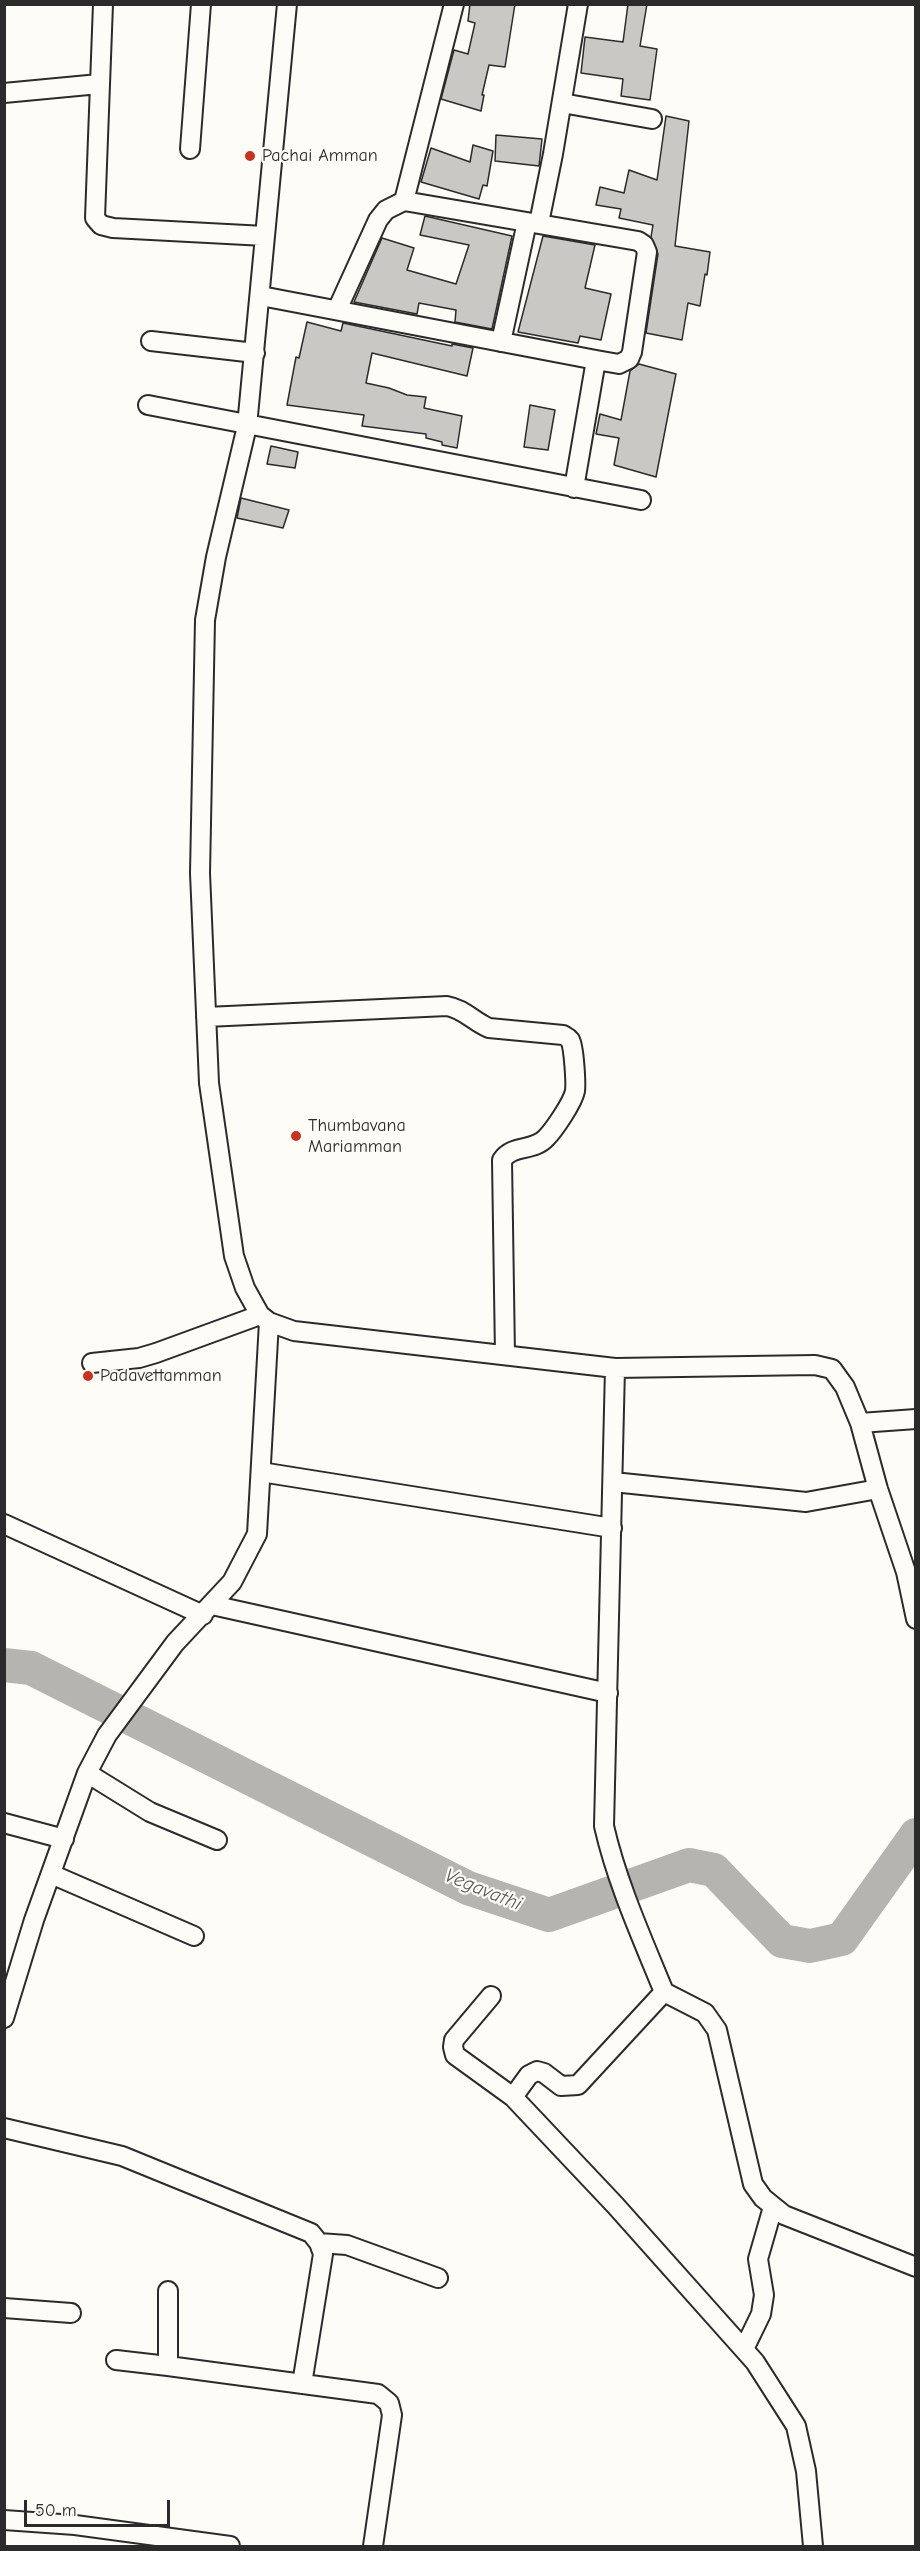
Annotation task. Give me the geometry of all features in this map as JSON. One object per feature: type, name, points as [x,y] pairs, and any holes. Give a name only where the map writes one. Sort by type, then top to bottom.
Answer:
[{"type":"street","points":[[103,4],[95,218],[101,225],[113,228],[265,236]]},
{"type":"street","points":[[190,148],[201,4]]},
{"type":"street","points":[[4,2018],[34,1920],[87,1773],[107,1735],[175,1643],[232,1582],[257,1534],[261,1472],[264,1318],[245,1288],[234,1256],[209,1083],[201,873],[205,620],[216,557],[247,426],[261,296],[286,4]]},
{"type":"street","points":[[404,201],[454,4]]},
{"type":"street","points":[[501,342],[562,103],[578,4]]},
{"type":"street","points":[[4,93],[99,84]]},
{"type":"street","points":[[562,103],[652,119]]},
{"type":"street","points":[[261,296],[619,364],[629,359],[632,352],[647,252],[644,245],[638,241],[404,201],[386,210],[378,220],[337,310]]},
{"type":"street","points":[[150,341],[255,353]]},
{"type":"street","points":[[574,488],[596,360]]},
{"type":"street","points":[[148,405],[247,426],[641,500]]},
{"type":"street","points":[[206,1017],[447,1006],[457,1008],[479,1024],[489,1028],[563,1035],[569,1038],[572,1044],[575,1082],[573,1097],[544,1140],[536,1145],[513,1150],[502,1160],[505,1355]]},
{"type":"street","points":[[92,1363],[139,1358],[264,1318],[294,1331],[615,1368],[815,1365],[832,1369],[845,1387],[860,1423],[878,1489],[911,1572],[915,1619]]},
{"type":"street","points":[[615,1368],[604,1817],[615,1864],[664,1992],[705,2013],[717,2030],[753,2184],[773,2207],[784,2215],[915,2267]]},
{"type":"street","points":[[860,1423],[915,1419]]},
{"type":"street","points":[[261,1472],[612,1528]]},
{"type":"street","points":[[613,1482],[806,1502],[878,1489]]},
{"type":"street","points":[[4,1524],[207,1610],[608,1693]]},
{"type":"street","points":[[87,1773],[150,1812],[217,1840]]},
{"type":"street","points":[[4,1823],[64,1839]]},
{"type":"street","points":[[51,1874],[194,1936]]},
{"type":"street","points":[[513,2097],[529,2075],[537,2071],[561,2086],[569,2088],[578,2085],[664,1992]]},
{"type":"street","points":[[491,1996],[454,2040],[455,2055],[513,2097],[615,2205],[755,2362],[796,2426],[806,2471],[813,2547]]},
{"type":"street","points":[[4,2128],[122,2156],[311,2233],[319,2243],[323,2254],[302,2384]]},
{"type":"street","points":[[744,2349],[761,2314],[764,2295],[758,2259],[773,2207]]},
{"type":"street","points":[[319,2243],[347,2245],[438,2278]]},
{"type":"street","points":[[168,2291],[168,2366]]},
{"type":"street","points":[[4,2308],[71,2313]]},
{"type":"street","points":[[116,2360],[378,2394],[389,2403],[392,2415],[373,2547]]},
{"type":"street","points":[[4,2520],[75,2525],[230,2547]]},
{"type":"building","points":[[470,4],[515,4],[505,67],[489,65],[481,111],[441,99],[454,50],[468,54],[475,23],[468,21]]},
{"type":"building","points":[[628,4],[647,4],[640,46],[657,49],[650,100],[621,96],[623,79],[581,73],[585,37],[623,42]]},
{"type":"building","points":[[666,116],[689,121],[675,246],[710,252],[700,306],[688,303],[682,340],[646,333],[658,254],[651,237],[653,225],[619,218],[621,209],[596,205],[600,187],[624,193],[629,170],[657,180]]},
{"type":"building","points":[[496,135],[542,139],[539,166],[495,161]]},
{"type":"building","points":[[473,145],[493,151],[487,186],[483,185],[479,199],[421,182],[431,148],[470,162]]},
{"type":"building","points":[[425,216],[512,236],[492,329],[455,322],[456,310],[419,303],[417,314],[354,302],[382,238],[414,248],[407,270],[456,284],[469,245],[420,235]]},
{"type":"building","points":[[543,236],[595,245],[585,288],[611,294],[601,340],[580,336],[578,343],[518,332]]},
{"type":"building","points":[[307,322],[341,331],[343,323],[452,346],[452,344],[473,348],[467,376],[372,353],[366,383],[407,395],[426,397],[424,408],[462,416],[457,448],[426,438],[426,434],[362,426],[364,415],[287,405],[296,357],[299,358]]},
{"type":"building","points":[[639,364],[676,374],[656,477],[614,465],[619,438],[596,434],[600,414],[621,420],[630,371]]},
{"type":"building","points":[[530,405],[555,410],[548,450],[524,447]]},
{"type":"building","points":[[271,446],[298,452],[295,468],[267,464]]},
{"type":"building","points":[[241,498],[289,510],[283,528],[237,518]]},
{"type":"waterway","name":"Vegavathi","points":[[4,1665],[31,1668],[468,1888],[549,1915],[689,1865],[714,1870],[782,1941],[810,1946],[842,1939],[916,1835]]},
{"type":"place","name":"Pachai Amman","points":[[250,156]]},
{"type":"place","name":"Thumbavana Mariamman","points":[[296,1136]]},
{"type":"place","name":"Padavettamman","points":[[88,1376]]}]
